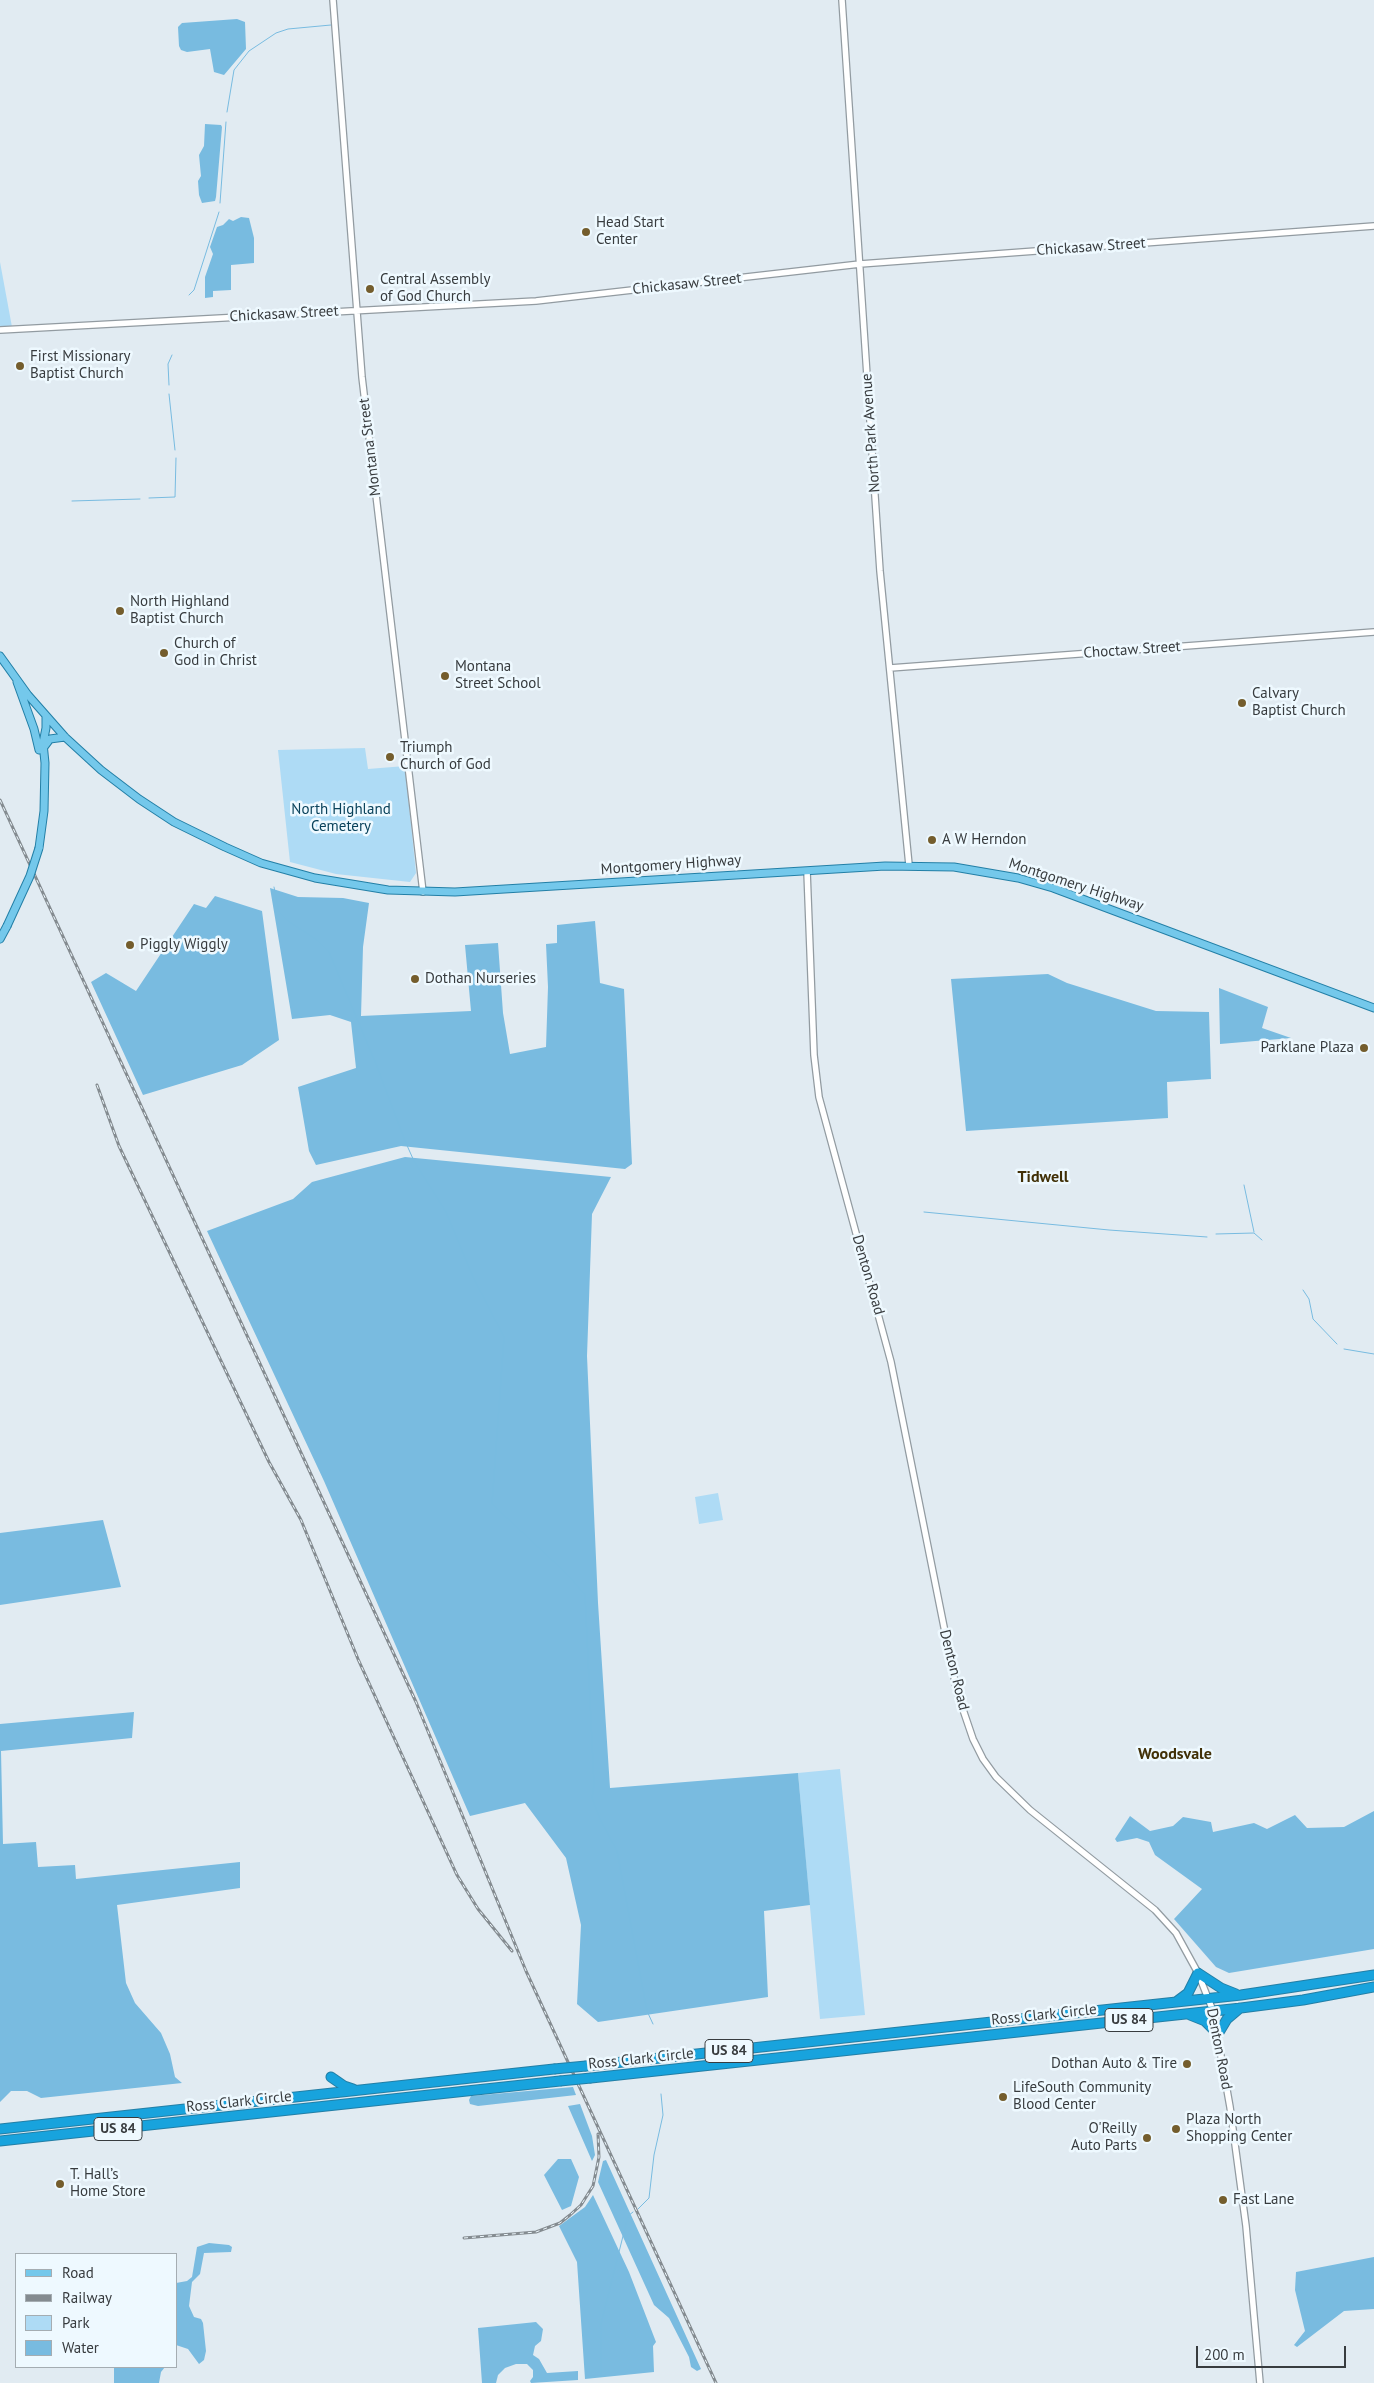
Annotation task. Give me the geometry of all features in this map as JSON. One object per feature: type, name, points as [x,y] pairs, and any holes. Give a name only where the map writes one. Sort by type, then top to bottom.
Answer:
[{"type":"highway","points":[[1176,2003],[1188,1993],[1198,1973],[1221,1988],[1241,1995]]},
{"type":"highway","name":"Ross Clark Circle","points":[[0,2129],[1176,2003],[1281,1991],[1374,1975]]},
{"type":"highway","points":[[1330,1983],[1332,1995]]},
{"type":"highway","name":"Ross Clark Circle","points":[[0,2141],[1241,2008],[1276,2004],[1374,1987]]},
{"type":"highway","points":[[1276,2004],[1276,1998],[1281,1991]]},
{"type":"highway","points":[[1185,2014],[1205,2022],[1218,2034],[1226,2019],[1241,2008]]},
{"type":"highway","points":[[1060,2028],[1063,2015]]},
{"type":"highway","points":[[957,2026],[959,2038]]},
{"type":"highway","points":[[873,2035],[877,2047]]},
{"type":"highway","points":[[331,2077],[344,2086],[358,2090]]},
{"type":"main road","points":[[0,656],[15,677],[37,740],[44,770],[44,811],[39,848],[30,876],[0,939]]},
{"type":"main road","name":"Montgomery Highway","points":[[15,677],[50,724],[101,770],[139,799],[174,822],[225,848],[261,862],[322,880],[371,888],[423,892],[470,892],[909,865],[979,870],[1037,883],[1374,1008]]},
{"type":"main road","points":[[37,740],[40,729],[50,724]]},
{"type":"main road","points":[[44,770],[46,763],[43,749],[50,724]]},
{"type":"main road","points":[[43,749],[50,739],[65,737]]},
{"type":"street","name":"Montana Street","points":[[333,0],[362,377],[423,892]]},
{"type":"street","name":"North Park Avenue","points":[[842,0],[880,562],[909,865]]},
{"type":"street","name":"Chickasaw Street","points":[[0,330],[536,301],[860,264],[1374,226]]},
{"type":"street","name":"Choctaw Street","points":[[890,668],[1374,632]]},
{"type":"street","name":"Denton Road","points":[[807,870],[814,1060],[819,1097],[889,1353],[948,1656],[967,1722],[983,1759],[1004,1785],[1030,1810],[1155,1910],[1176,1934],[1198,1973],[1213,2010],[1218,2034],[1246,2226],[1260,2383]]},
{"type":"green space","points":[[0,262],[12,327],[0,328]]},
{"type":"green space","name":"North Highland Cemetery","points":[[365,748],[368,769],[405,766],[416,873],[410,882],[336,874],[290,862],[278,750]]},
{"type":"green space","points":[[718,1493],[723,1520],[699,1524],[695,1497]]},
{"type":"green space","points":[[840,1769],[865,2015],[820,2019],[798,1773]]},
{"type":"shaded area","points":[[270,888],[298,897],[343,898],[369,903],[363,947],[361,1016],[471,1011],[465,945],[498,943],[503,1013],[510,1054],[546,1047],[548,987],[546,944],[557,943],[557,925],[595,921],[600,983],[624,989],[632,1164],[625,1169],[401,1146],[316,1165],[309,1151],[298,1087],[356,1068],[351,1022],[330,1015],[292,1019]]},
{"type":"shaded area","points":[[215,896],[262,911],[279,1040],[242,1065],[143,1095],[91,982],[106,973],[136,991],[194,904],[206,908]]},
{"type":"shaded area","points":[[1048,974],[1067,983],[1156,1011],[1209,1012],[1211,1079],[1167,1082],[1168,1118],[966,1131],[951,979]]},
{"type":"shaded area","points":[[1219,988],[1268,1007],[1262,1028],[1291,1038],[1220,1044]]},
{"type":"shaded area","points":[[405,1157],[611,1177],[592,1214],[587,1356],[598,1603],[610,1788],[798,1773],[810,1905],[764,1911],[768,1997],[598,2022],[577,2004],[581,1925],[566,1858],[525,1803],[470,1816],[324,1481],[207,1231],[293,1199],[312,1182]]},
{"type":"shaded area","points":[[103,1520],[121,1587],[0,1605],[0,1533]]},
{"type":"shaded area","points":[[134,1712],[132,1738],[1,1751],[3,1844],[36,1842],[38,1867],[75,1865],[76,1879],[240,1862],[240,1888],[117,1905],[126,1983],[135,2003],[161,2033],[170,2054],[175,2077],[182,2083],[41,2098],[27,2091],[11,2091],[0,2102],[0,1724]]},
{"type":"shaded area","points":[[1374,1811],[1374,1949],[1229,1973],[1216,1967],[1174,1919],[1202,1889],[1155,1855],[1149,1842],[1137,1838],[1117,1842],[1115,1839],[1130,1816],[1150,1831],[1173,1826],[1183,1817],[1211,1822],[1213,1832],[1254,1823],[1267,1829],[1295,1815],[1307,1828],[1344,1827]]},
{"type":"shaded area","points":[[573,2087],[576,2095],[478,2106],[470,2104],[469,2100],[471,2096]]},
{"type":"shaded area","points":[[580,2104],[592,2136],[595,2155],[592,2161],[568,2106]]},
{"type":"shaded area","points":[[558,2159],[571,2159],[579,2177],[571,2206],[562,2210],[544,2175]]},
{"type":"shaded area","points":[[606,2160],[701,2369],[697,2371],[691,2367],[689,2357],[669,2318],[654,2305],[598,2182],[603,2161]]},
{"type":"shaded area","points":[[593,2195],[629,2272],[656,2342],[653,2346],[654,2372],[585,2379],[577,2262],[559,2226],[585,2207]]},
{"type":"shaded area","points":[[209,2243],[232,2247],[231,2252],[204,2253],[200,2274],[192,2282],[189,2306],[194,2317],[201,2319],[203,2323],[206,2351],[204,2360],[199,2364],[188,2349],[178,2346],[178,2283],[187,2281],[192,2277],[197,2247]]},
{"type":"shaded area","points":[[1374,2257],[1374,2309],[1344,2311],[1297,2347],[1294,2345],[1305,2331],[1295,2290],[1296,2272]]},
{"type":"shaded area","points":[[536,2322],[543,2329],[541,2341],[535,2346],[533,2355],[539,2359],[547,2373],[578,2371],[578,2380],[531,2383],[533,2370],[527,2364],[516,2364],[505,2368],[498,2375],[496,2383],[482,2383],[478,2328]]},
{"type":"shaded area","points":[[114,2368],[164,2368],[161,2372],[159,2383],[114,2383]]},
{"type":"water","points":[[237,19],[245,22],[246,49],[224,75],[214,72],[210,49],[187,52],[181,50],[178,27],[182,23]]},
{"type":"water","points":[[205,124],[221,125],[222,127],[215,201],[202,203],[199,195],[198,181],[201,176],[199,155],[204,146]]},
{"type":"water","points":[[241,217],[249,218],[254,238],[254,263],[231,265],[231,290],[213,291],[213,297],[205,298],[205,277],[213,254],[210,247],[217,227],[223,225],[229,219],[233,221]]},
{"type":"waterway","points":[[227,112],[234,70],[249,51],[276,33],[288,29],[331,25]]},
{"type":"waterway","points":[[220,203],[226,122]]},
{"type":"waterway","points":[[189,295],[194,290],[219,212]]},
{"type":"waterway","points":[[169,385],[168,364],[172,355]]},
{"type":"waterway","points":[[169,394],[175,450]]},
{"type":"waterway","points":[[149,498],[175,497],[176,458]]},
{"type":"waterway","points":[[72,501],[140,499]]},
{"type":"waterway","points":[[274,887],[279,912],[288,921],[317,940],[329,952],[414,1161],[446,1212],[473,1277],[504,1337],[492,1504],[568,1575],[585,1595],[594,1785],[592,1798],[600,1819],[617,1851],[647,2011],[653,2024]]},
{"type":"waterway","points":[[1244,1185],[1254,1232]]},
{"type":"waterway","points":[[924,1212],[1109,1230],[1207,1237]]},
{"type":"waterway","points":[[1216,1234],[1254,1233],[1262,1240]]},
{"type":"waterway","points":[[1303,1290],[1309,1299],[1313,1319],[1337,1344]]},
{"type":"waterway","points":[[1344,1349],[1374,1354]]},
{"type":"waterway","points":[[638,2209],[649,2198],[654,2155],[663,2115],[661,2094]]},
{"type":"waterway","points":[[601,2375],[601,2324],[628,2216],[633,2212]]},
{"type":"railway","points":[[0,800],[416,1702],[526,1971],[716,2383]]},
{"type":"railway","points":[[97,1085],[119,1146],[269,1462],[301,1520],[358,1659],[457,1875],[478,1909],[512,1951]]},
{"type":"railway","points":[[464,2238],[536,2232],[560,2223],[581,2205],[593,2186],[599,2157],[598,2134]]},
{"type":"place","name":"Head Start Center","points":[[586,232]]},
{"type":"place","name":"Central Assembly of God Church","points":[[370,289]]},
{"type":"place","name":"First Missionary Baptist Church","points":[[20,366]]},
{"type":"place","name":"North Highland Baptist Church","points":[[120,611]]},
{"type":"place","name":"Church of God in Christ","points":[[164,653]]},
{"type":"place","name":"Montana Street School","points":[[445,676]]},
{"type":"place","name":"Calvary Baptist Church","points":[[1242,703]]},
{"type":"place","name":"Triumph Church of God","points":[[390,757]]},
{"type":"place","name":"A W Herndon","points":[[932,840]]},
{"type":"place","name":"Piggly Wiggly","points":[[130,945]]},
{"type":"place","name":"Dothan Nurseries","points":[[415,979]]},
{"type":"place","name":"Parklane Plaza","points":[[1364,1048]]},
{"type":"place","name":"Dothan Auto & Tire","points":[[1187,2064]]},
{"type":"place","name":"LifeSouth Community Blood Center","points":[[1003,2097]]},
{"type":"place","name":"Plaza North Shopping Center","points":[[1176,2129]]},
{"type":"place","name":"O'Reilly Auto Parts","points":[[1147,2138]]},
{"type":"place","name":"T. Hall’s Home Store","points":[[60,2184]]},
{"type":"place","name":"Fast Lane","points":[[1223,2200]]},
{"type":"district","name":"Tidwell","points":[[1043,1177]]},
{"type":"district","name":"Woodsvale","points":[[1175,1754]]}]
